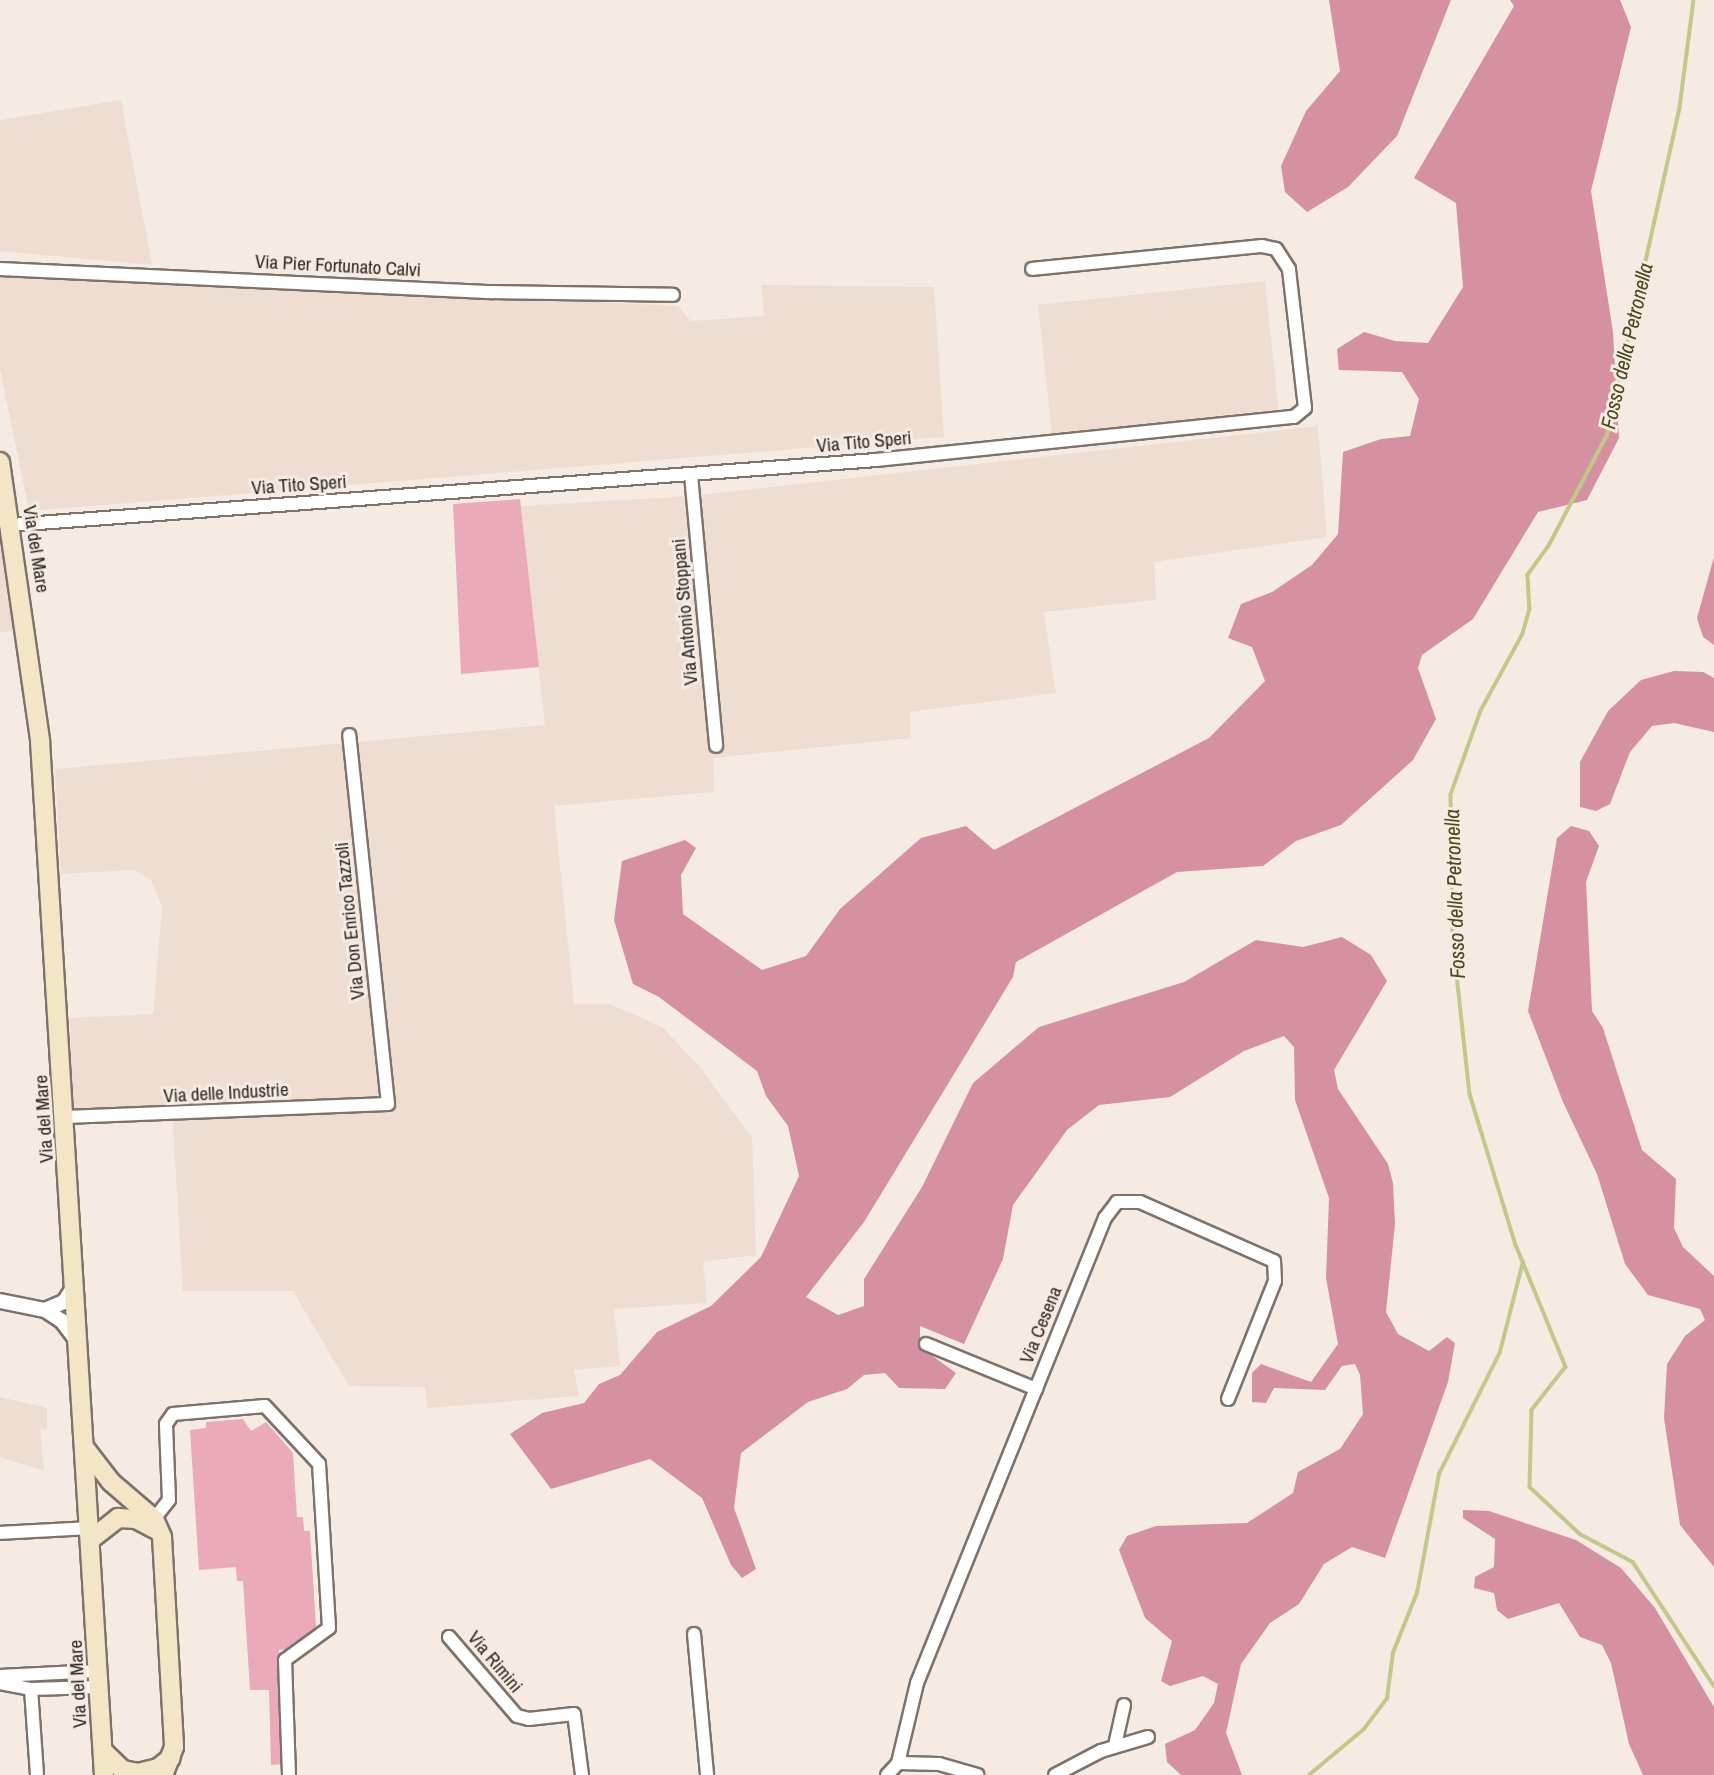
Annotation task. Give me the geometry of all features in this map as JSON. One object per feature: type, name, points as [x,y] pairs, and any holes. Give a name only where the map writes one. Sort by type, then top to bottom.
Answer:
[{"type":"main road","name":"Via del Mare","points":[[0,462],[12,525],[40,741],[104,1775]]},
{"type":"main road","points":[[84,1447],[111,1482],[157,1526],[172,1758],[163,1775]]},
{"type":"main road","points":[[86,1474],[111,1482]]},
{"type":"main road","points":[[88,1502],[97,1488],[111,1482]]},
{"type":"main road","points":[[90,1534],[118,1518],[157,1526]]},
{"type":"main road","points":[[103,1751],[123,1770],[138,1773],[158,1768],[172,1758]]},
{"type":"street","name":"Via Tito Speri","points":[[12,525],[911,457],[1294,417],[1305,408],[1288,265],[1272,247],[1032,269]]},
{"type":"street","name":"Via Pier Fortunato Calvi","points":[[0,269],[492,292],[673,295]]},
{"type":"street","name":"Via Antonio Stoppani","points":[[691,475],[716,746]]},
{"type":"street","name":"Via Don Enrico Tazzoli","points":[[349,735],[388,1104]]},
{"type":"street","name":"Via delle Industrie","points":[[65,1116],[388,1104]]},
{"type":"street","name":"Via Cesena","points":[[898,1763],[917,1683],[1105,1218],[1115,1203],[1130,1199],[1263,1253],[1276,1265],[1274,1285],[1228,1399]]},
{"type":"street","points":[[45,1310],[64,1302],[75,1284]]},
{"type":"street","points":[[0,1301],[45,1310],[62,1321],[78,1342]]},
{"type":"street","points":[[926,1343],[1036,1389]]},
{"type":"street","points":[[157,1526],[169,1500],[166,1424],[173,1414],[265,1406],[319,1464],[329,1628],[285,1660],[289,1775]]},
{"type":"street","points":[[0,1533],[90,1534]]},
{"type":"street","points":[[694,1634],[707,1775]]},
{"type":"street","name":"Via Rimini","points":[[449,1637],[517,1716],[529,1719],[574,1714],[582,1775]]},
{"type":"street","points":[[0,1676],[99,1679]]},
{"type":"street","points":[[0,1684],[31,1689],[99,1679]]},
{"type":"street","points":[[31,1689],[37,1775]]},
{"type":"street","points":[[1115,1745],[1124,1705]]},
{"type":"street","points":[[1055,1775],[1115,1745],[1148,1737]]},
{"type":"street","points":[[887,1775],[898,1763],[944,1765],[977,1775]]},
{"type":"shaded area","points":[[1329,0],[1451,0],[1397,136],[1348,187],[1307,212],[1285,192],[1281,166],[1306,111],[1340,71]]},
{"type":"shaded area","points":[[1510,0],[1620,0],[1631,27],[1591,191],[1613,332],[1619,438],[1587,500],[1538,512],[1473,619],[1422,655],[1418,668],[1436,719],[1413,760],[1341,825],[1296,841],[1263,866],[1177,872],[1016,962],[1013,977],[864,1222],[806,1297],[838,1315],[864,1306],[864,1279],[922,1187],[973,1083],[1039,1027],[1184,982],[1256,940],[1303,947],[1342,937],[1371,955],[1387,981],[1334,1070],[1338,1089],[1388,1164],[1393,1183],[1395,1224],[1386,1312],[1398,1334],[1429,1351],[1447,1337],[1455,1343],[1448,1382],[1385,1558],[1352,1547],[1324,1564],[1299,1604],[1270,1623],[1241,1664],[1226,1733],[1242,1775],[1181,1775],[1167,1762],[1165,1744],[1195,1730],[1214,1703],[1218,1684],[1203,1676],[1170,1686],[1161,1681],[1172,1641],[1145,1618],[1119,1550],[1127,1536],[1156,1526],[1247,1523],[1293,1493],[1298,1472],[1340,1449],[1363,1414],[1360,1375],[1355,1364],[1342,1366],[1325,1390],[1274,1388],[1266,1403],[1252,1402],[1252,1373],[1261,1364],[1311,1382],[1338,1344],[1326,1278],[1329,1198],[1295,1100],[1294,1047],[1284,1036],[1244,1051],[1170,1097],[1099,1105],[1067,1130],[1013,1205],[1003,1259],[964,1344],[920,1326],[920,1347],[956,1373],[945,1389],[899,1388],[885,1373],[864,1375],[847,1389],[808,1402],[741,1453],[734,1508],[756,1569],[742,1578],[731,1565],[702,1498],[650,1459],[551,1489],[510,1434],[542,1413],[584,1403],[599,1384],[620,1375],[657,1332],[711,1306],[761,1257],[799,1176],[788,1126],[766,1096],[757,1071],[659,997],[633,984],[614,920],[622,861],[685,840],[696,848],[681,875],[683,914],[762,970],[806,956],[840,909],[921,838],[966,826],[994,850],[1209,738],[1265,681],[1252,647],[1228,638],[1241,604],[1272,592],[1312,565],[1338,534],[1343,452],[1381,439],[1410,436],[1419,399],[1402,372],[1339,370],[1337,349],[1364,332],[1395,341],[1428,343],[1463,287],[1456,203],[1414,178],[1514,6]]},
{"type":"shaded area","points":[[121,100],[152,265],[0,251],[0,120]]},
{"type":"shaded area","points":[[0,273],[678,306],[691,321],[764,316],[761,285],[934,287],[944,437],[29,511],[0,369]]},
{"type":"shaded area","points":[[1265,281],[1278,409],[1052,433],[1038,305]]},
{"type":"shaded area","points":[[1318,426],[1327,537],[1154,562],[1156,600],[1044,612],[1056,693],[910,712],[911,738],[713,758],[714,792],[554,806],[574,1004],[610,1004],[662,1027],[700,1067],[752,1138],[756,1255],[703,1262],[707,1303],[614,1309],[620,1366],[574,1370],[579,1396],[427,1408],[425,1387],[349,1386],[293,1291],[183,1291],[172,1110],[72,1108],[70,1018],[153,1014],[162,907],[151,880],[133,870],[61,874],[55,769],[545,725],[521,506],[691,496]]},
{"type":"shaded area","points":[[520,499],[539,667],[461,674],[453,504]]},
{"type":"shaded area","points":[[0,536],[13,631],[0,632]]},
{"type":"shaded area","points":[[1714,557],[1714,645],[1703,637],[1697,618]]},
{"type":"shaded area","points":[[1674,671],[1703,672],[1714,678],[1714,732],[1674,723],[1652,726],[1630,752],[1610,804],[1596,811],[1580,807],[1580,762],[1608,711],[1641,680]]},
{"type":"shaded area","points":[[1571,826],[1589,831],[1599,846],[1586,882],[1592,1011],[1603,1028],[1642,1150],[1676,1179],[1674,1228],[1683,1247],[1714,1276],[1714,1567],[1680,1525],[1664,1418],[1667,1364],[1685,1336],[1705,1320],[1700,1309],[1648,1295],[1625,1264],[1597,1174],[1563,1102],[1528,1011],[1557,838]]},
{"type":"shaded area","points":[[0,1397],[47,1408],[47,1429],[40,1430],[44,1471],[0,1457]]},
{"type":"shaded area","points":[[243,1419],[251,1431],[266,1422],[293,1453],[297,1517],[303,1517],[304,1531],[310,1531],[316,1627],[291,1649],[279,1650],[285,1764],[271,1765],[269,1690],[250,1690],[243,1581],[237,1581],[236,1567],[199,1570],[190,1430],[206,1428],[206,1422]]},
{"type":"shaded area","points":[[1463,1510],[1489,1511],[1576,1540],[1621,1568],[1655,1608],[1714,1707],[1714,1775],[1643,1775],[1629,1744],[1611,1663],[1602,1645],[1580,1637],[1559,1603],[1508,1619],[1497,1610],[1494,1593],[1474,1588],[1475,1577],[1494,1567],[1495,1539],[1463,1518]]},
{"type":"waterway","name":"Fosso della Petronella","points":[[1694,0],[1680,108],[1607,436],[1549,546],[1528,575],[1530,609],[1523,634],[1481,711],[1451,795],[1453,938],[1470,1094],[1516,1245],[1566,1367],[1532,1410],[1530,1487],[1580,1534],[1633,1562],[1714,1686]]},
{"type":"waterway","points":[[1309,1775],[1364,1729],[1387,1698],[1393,1653],[1417,1593],[1439,1474],[1500,1352],[1523,1262]]}]
